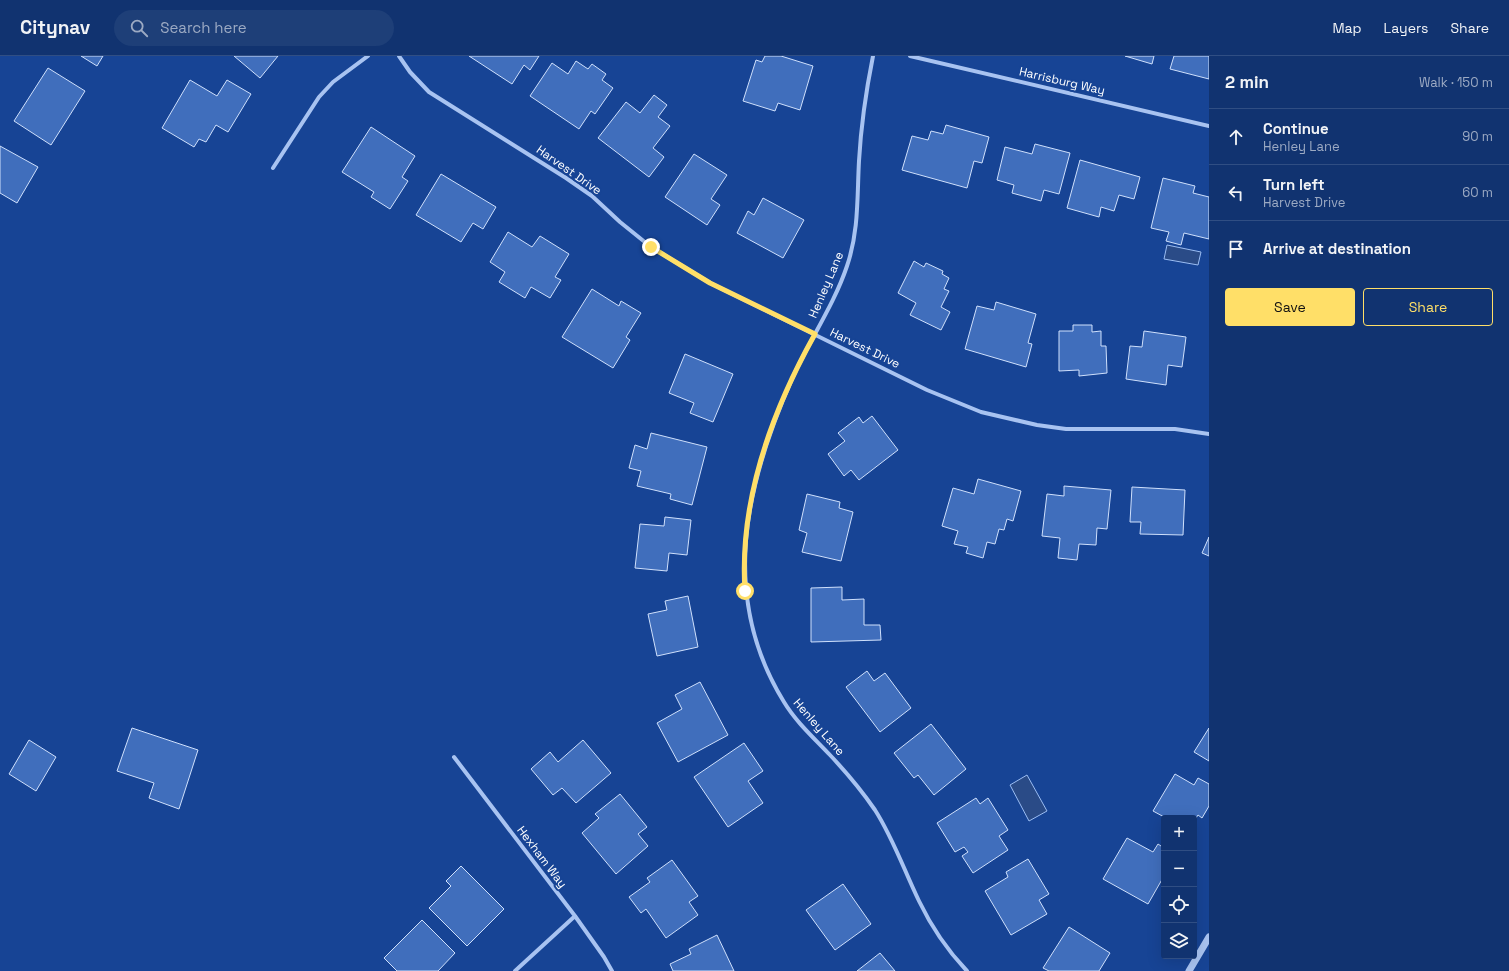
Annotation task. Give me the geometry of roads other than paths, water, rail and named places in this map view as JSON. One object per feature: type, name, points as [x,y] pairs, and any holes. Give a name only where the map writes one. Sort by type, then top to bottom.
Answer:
[{"type":"street","points":[[273,168],[319,97],[333,82],[368,56]]},
{"type":"street","name":"Harvest Drive","points":[[399,56],[410,72],[429,92],[586,191],[651,247],[710,283],[953,402],[1009,420],[1066,429],[1175,429],[1209,434]]},
{"type":"street","name":"Henley Lane","points":[[873,56],[862,113],[857,222],[854,245],[839,286],[792,379],[756,482],[745,542],[743,565],[745,591],[750,617],[765,665],[785,704],[797,720],[854,782],[874,809],[886,828],[920,903],[932,925],[967,971]]},
{"type":"street","name":"Harrisburg Way","points":[[910,56],[1209,126]]},
{"type":"street","name":"Hexham Way","points":[[454,757],[575,916],[612,971]]},
{"type":"street","points":[[515,971],[575,916]]},
{"type":"street","points":[[1189,971],[1209,937]]},
{"type":"water","points":[[1167,245],[1201,252],[1198,265],[1164,259]]},
{"type":"water","points":[[1027,775],[1047,811],[1029,821],[1010,785]]}]
